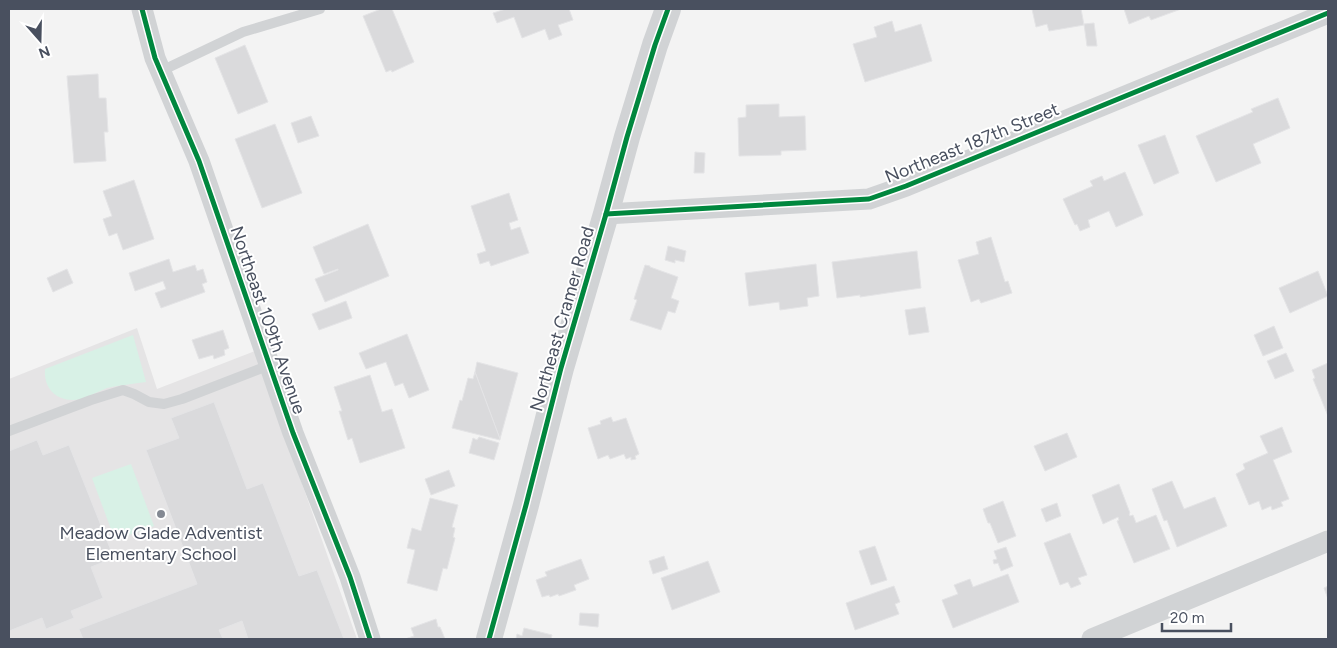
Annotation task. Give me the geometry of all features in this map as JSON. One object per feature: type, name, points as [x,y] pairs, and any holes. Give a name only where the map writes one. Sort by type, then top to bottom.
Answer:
[{"type":"street","name":"Northeast 109th Avenue","points":[[142,9],[155,58],[199,161],[293,433],[350,577],[370,639]]},
{"type":"street","name":"Northeast Cramer Road","points":[[489,639],[526,505],[560,368],[654,45],[668,9]]},
{"type":"street","name":"Northeast 187th Street","points":[[606,214],[869,198],[906,186],[1328,13]]},
{"type":"street","points":[[1092,639],[1328,541]]},
{"type":"lane","points":[[161,71],[243,32],[320,9]]},
{"type":"lane","points":[[9,431],[123,390],[149,402],[164,404],[182,399],[270,365]]},
{"type":"shaded area","name":"Meadow Glade Adventist Elementary School","points":[[137,328],[157,389],[255,351],[357,639],[9,639],[9,379]]},
{"type":"green space","points":[[133,335],[146,382],[107,388],[77,400],[69,400],[56,395],[47,385],[45,369]]},
{"type":"green space","points":[[131,464],[154,526],[115,540],[92,478]]},
{"type":"building","points":[[381,9],[392,9],[414,62],[392,72],[391,70],[386,72],[363,16]]},
{"type":"building","points":[[506,9],[569,9],[573,20],[558,25],[562,35],[549,40],[545,29],[522,38],[514,17],[497,23],[493,13]]},
{"type":"building","points":[[1032,9],[1081,9],[1084,25],[1049,31],[1047,24],[1036,27]]},
{"type":"building","points":[[1124,9],[1181,9],[1151,20],[1149,16],[1129,24]]},
{"type":"building","points":[[892,21],[895,32],[921,24],[932,61],[865,82],[853,44],[877,37],[874,27]]},
{"type":"building","points":[[1094,23],[1097,46],[1087,46],[1084,24]]},
{"type":"building","points":[[245,45],[268,102],[238,114],[215,58]]},
{"type":"building","points":[[98,74],[99,98],[106,98],[108,132],[104,132],[106,161],[74,163],[67,76]]},
{"type":"building","points":[[1278,98],[1290,128],[1253,144],[1261,163],[1216,182],[1196,136],[1253,112],[1251,109]]},
{"type":"building","points":[[779,104],[779,117],[805,116],[806,150],[781,151],[781,155],[739,156],[738,118],[746,117],[746,105]]},
{"type":"building","points":[[311,116],[319,136],[298,143],[291,123]]},
{"type":"building","points":[[275,124],[302,193],[262,208],[235,139]]},
{"type":"building","points":[[1165,135],[1179,173],[1154,184],[1138,145]]},
{"type":"building","points":[[695,152],[705,153],[704,173],[694,173]]},
{"type":"building","points":[[1125,172],[1143,215],[1116,227],[1109,211],[1088,220],[1090,227],[1080,231],[1077,224],[1075,225],[1063,199],[1093,186],[1090,181],[1102,176],[1104,181]]},
{"type":"building","points":[[134,180],[154,239],[123,250],[117,233],[109,236],[103,219],[112,216],[103,191]]},
{"type":"building","points":[[509,193],[518,220],[509,223],[511,230],[520,227],[529,253],[491,266],[489,261],[480,264],[477,254],[486,251],[471,206]]},
{"type":"building","points":[[368,224],[389,276],[325,302],[315,279],[338,269],[324,274],[313,247]]},
{"type":"building","points":[[991,237],[1005,282],[1008,281],[1012,293],[981,303],[979,299],[971,302],[958,260],[979,254],[976,242]]},
{"type":"building","points":[[668,246],[686,251],[684,262],[675,260],[675,263],[665,260]]},
{"type":"building","points":[[917,251],[921,288],[860,297],[860,295],[837,298],[832,262]]},
{"type":"building","points":[[169,259],[173,272],[195,265],[197,271],[203,269],[207,282],[202,284],[205,292],[161,308],[155,293],[166,289],[163,281],[135,291],[129,273]]},
{"type":"building","points":[[816,264],[819,296],[807,298],[808,306],[780,310],[779,302],[749,306],[745,273]]},
{"type":"building","points":[[645,265],[678,277],[671,298],[679,301],[675,313],[668,311],[661,330],[630,320],[637,300],[634,299]]},
{"type":"building","points":[[67,269],[73,283],[53,292],[47,278]]},
{"type":"building","points":[[1318,271],[1328,296],[1290,313],[1279,288]]},
{"type":"building","points":[[346,301],[352,318],[319,330],[312,314]]},
{"type":"building","points":[[925,307],[929,332],[909,335],[905,310]]},
{"type":"building","points":[[1274,326],[1283,348],[1263,356],[1254,335]]},
{"type":"building","points":[[223,330],[229,348],[224,350],[225,355],[214,359],[213,355],[199,359],[192,340]]},
{"type":"building","points":[[407,334],[429,390],[409,398],[403,383],[395,386],[386,362],[366,369],[359,353]]},
{"type":"building","points":[[1286,353],[1294,371],[1275,379],[1267,361]]},
{"type":"building","points":[[477,362],[518,373],[500,439],[475,372]]},
{"type":"building","points":[[1328,363],[1328,416],[1313,379],[1315,378],[1312,370]]},
{"type":"building","points":[[475,372],[500,440],[452,428],[468,378],[473,379]]},
{"type":"building","points":[[370,375],[382,412],[392,409],[405,448],[360,463],[352,438],[348,440],[339,411],[342,411],[334,387]]},
{"type":"building","name":"Meadow Glade Adventist Elementary School","points":[[214,402],[247,489],[263,483],[299,576],[317,570],[344,639],[248,639],[242,621],[219,630],[223,639],[83,639],[79,629],[197,584],[146,450],[179,438],[171,418]]},
{"type":"building","points":[[611,417],[613,422],[626,418],[639,454],[635,456],[636,459],[631,460],[631,457],[626,459],[624,454],[610,459],[608,455],[598,459],[588,428],[601,424],[600,421]]},
{"type":"building","points":[[1282,427],[1292,452],[1273,460],[1289,499],[1281,502],[1283,506],[1272,510],[1271,506],[1262,510],[1259,501],[1249,505],[1236,474],[1245,469],[1243,464],[1268,453],[1260,436]]},
{"type":"building","points":[[1067,433],[1077,457],[1045,471],[1034,446]]},
{"type":"building","points":[[479,437],[499,443],[494,460],[469,453],[473,438],[477,440]]},
{"type":"building","points":[[37,440],[43,455],[69,445],[114,558],[91,567],[103,598],[71,611],[74,618],[46,629],[42,618],[9,631],[9,451]]},
{"type":"building","points":[[449,470],[455,486],[431,495],[425,479]]},
{"type":"building","points":[[1172,481],[1184,509],[1215,497],[1227,526],[1177,547],[1167,520],[1164,521],[1152,489]]},
{"type":"building","points":[[1119,484],[1130,516],[1133,515],[1136,523],[1156,515],[1170,549],[1134,563],[1117,521],[1119,520],[1118,517],[1103,524],[1092,495]]},
{"type":"building","points":[[430,498],[458,505],[452,527],[455,528],[453,537],[455,538],[447,569],[443,568],[437,591],[407,583],[415,550],[407,548],[412,528],[421,531]]},
{"type":"building","points":[[1003,501],[1016,536],[998,543],[983,509]]},
{"type":"building","points":[[1057,503],[1061,516],[1046,522],[1041,509]]},
{"type":"building","points":[[1070,533],[1087,575],[1078,578],[1081,584],[1071,588],[1068,582],[1060,585],[1044,543]]},
{"type":"building","points":[[875,546],[887,580],[871,585],[859,551]]},
{"type":"building","points":[[1006,547],[1013,566],[1001,571],[998,563],[994,564],[993,560],[997,559],[994,551]]},
{"type":"building","points":[[664,556],[668,569],[653,574],[649,561]]},
{"type":"building","points":[[581,559],[589,579],[574,585],[576,590],[559,596],[558,594],[542,597],[536,580],[547,576],[545,572]]},
{"type":"building","points":[[708,561],[720,592],[672,610],[661,578]]},
{"type":"building","points":[[1008,574],[1019,602],[953,628],[942,600],[958,594],[954,585],[970,579],[973,587]]},
{"type":"building","points":[[894,586],[900,602],[895,604],[899,614],[855,630],[846,603]]},
{"type":"building","points":[[1328,586],[1328,599],[1324,588]]},
{"type":"building","points":[[580,613],[599,614],[598,627],[579,625]]},
{"type":"building","points":[[436,619],[445,639],[405,639],[414,636],[411,628]]},
{"type":"building","points":[[524,628],[552,635],[551,639],[516,639],[517,634],[522,636]]},
{"type":"cycle path","points":[[142,9],[155,58],[199,161],[293,433],[350,577],[370,639]]},
{"type":"cycle path","points":[[489,639],[561,368],[627,137],[668,9]]},
{"type":"cycle path","points":[[606,214],[869,199],[906,186],[1328,13]]},
{"type":"place","name":"Meadow Glade Adventist Elementary School","points":[[161,514]]}]
